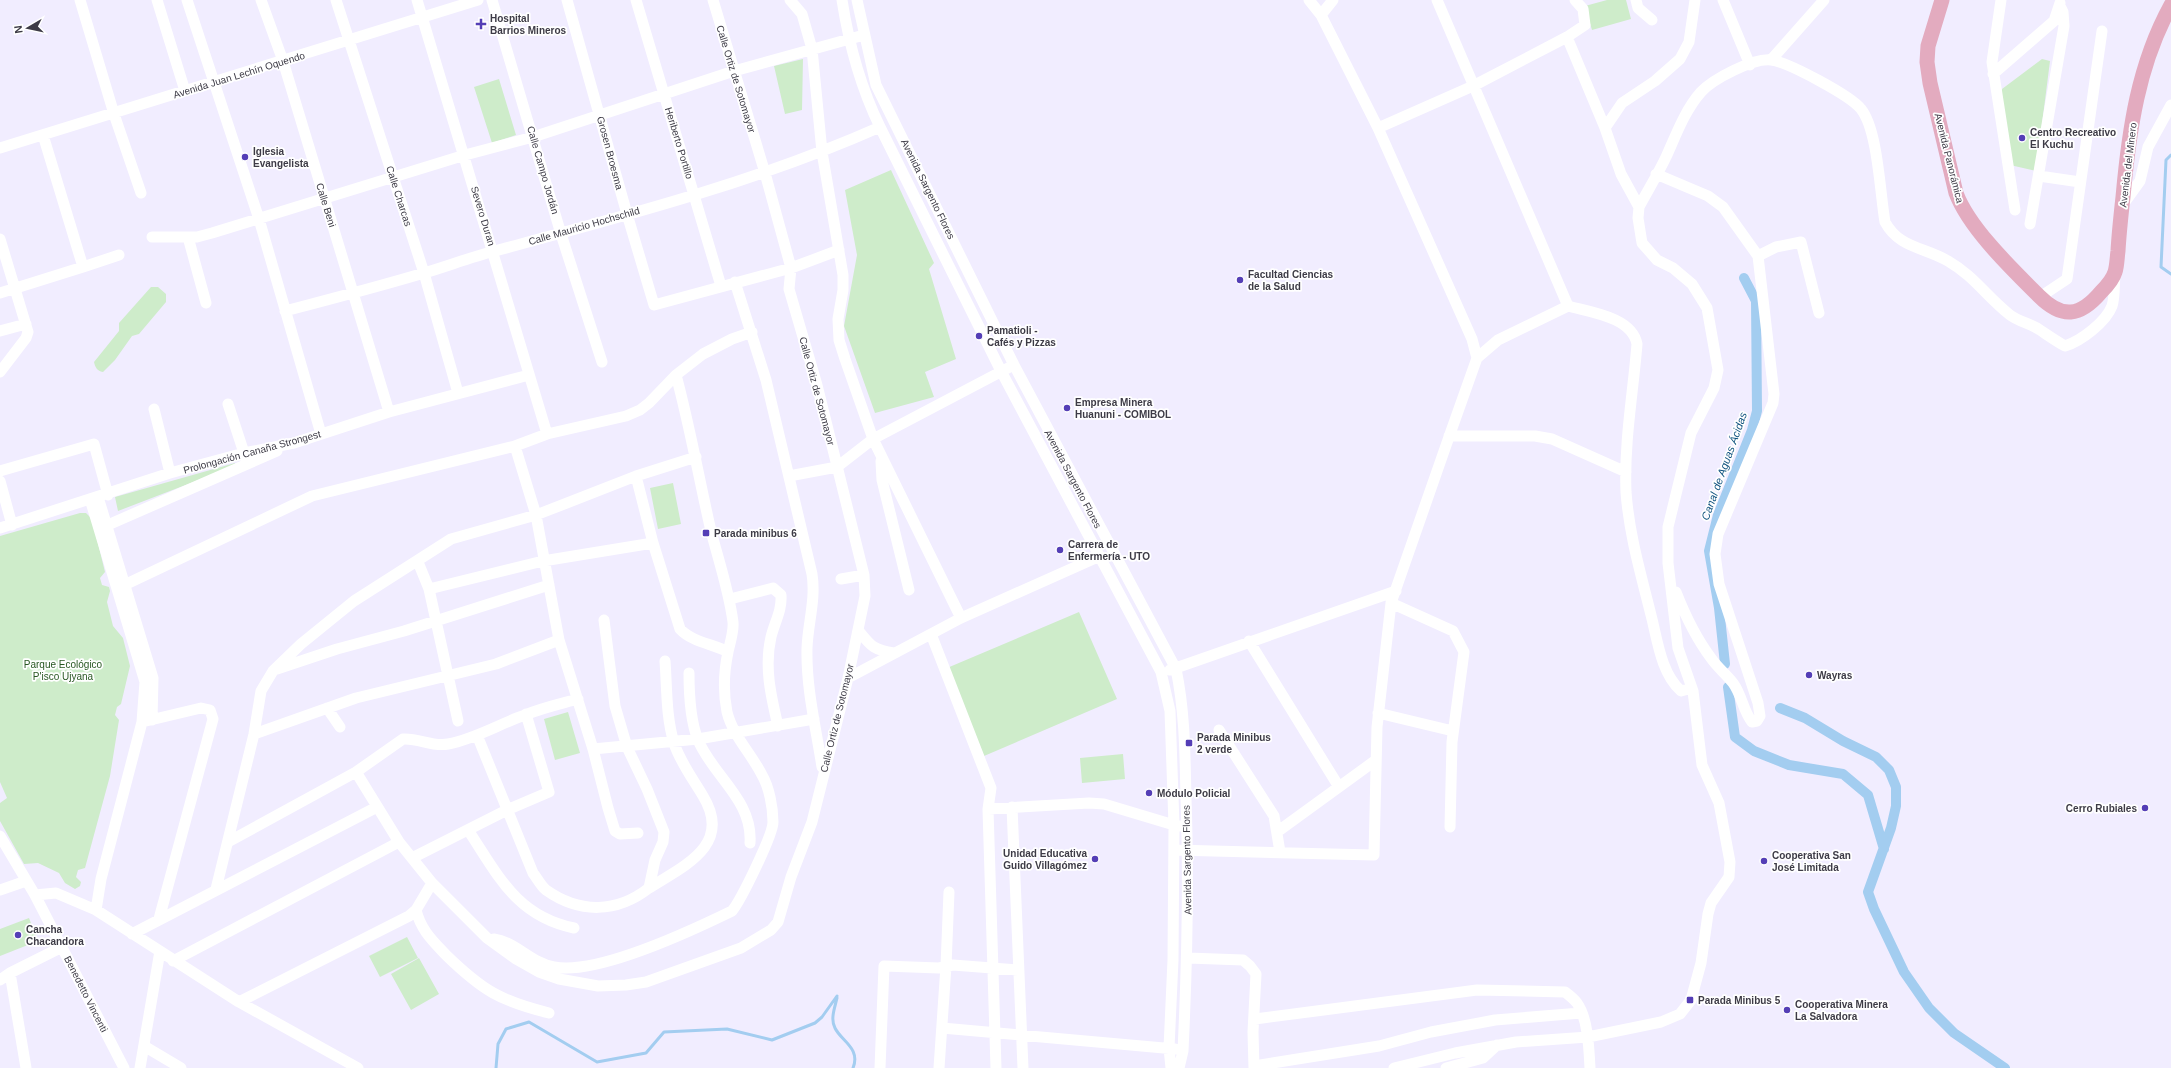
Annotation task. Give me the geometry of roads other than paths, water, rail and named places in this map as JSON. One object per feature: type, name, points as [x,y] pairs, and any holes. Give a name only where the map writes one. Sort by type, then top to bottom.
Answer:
[{"type":"main road","name":"Avenida Panorámica","points":[[1942,0],[1928,46],[1930,82],[1956,193],[1968,218],[2040,297],[2051,307],[2075,312],[2085,309],[2092,303],[2115,272]]},
{"type":"main road","name":"Avenida del Minero","points":[[2115,272],[2128,147],[2144,65],[2155,37],[2171,5]]},
{"type":"street","points":[[80,0],[114,114],[141,193]]},
{"type":"street","points":[[157,0],[185,91]]},
{"type":"street","points":[[187,0],[259,219],[284,311],[321,434]]},
{"type":"street","name":"Calle Beni","points":[[261,0],[282,61],[388,412]]},
{"type":"street","name":"Calle Charcas","points":[[336,0],[424,273],[458,393]]},
{"type":"street","name":"Severo Duran","points":[[417,0],[548,434]]},
{"type":"street","name":"Avenida Juan Lechín Oquendo","points":[[0,148],[114,114],[422,16],[478,0]]},
{"type":"street","name":"Calle Campo Jordán","points":[[492,0],[534,137],[561,234],[602,362]]},
{"type":"street","name":"Grosen Broesma","points":[[567,0],[654,305],[721,286]]},
{"type":"street","name":"Heriberto Portillo","points":[[636,0],[721,286]]},
{"type":"street","name":"Calle Ortiz de Sotomayor","points":[[356,772],[399,842],[432,883],[487,938],[516,959],[539,972],[559,979],[598,986],[626,985],[646,982],[747,945],[771,930],[778,922],[791,877],[812,822],[823,772],[848,678],[865,596],[864,575],[817,385],[789,290],[790,268],[765,173],[713,0]]},
{"type":"street","points":[[790,0],[802,14],[812,49],[822,152],[839,250],[843,290],[838,319],[839,340],[873,439],[961,618]]},
{"type":"street","name":"Avenida Sargento Flores","points":[[842,0],[848,40],[862,87],[880,127],[1001,372],[1161,672],[1170,710],[1174,825],[1173,939],[1169,1048],[1172,1068]]},
{"type":"street","name":"Avenida Sargento Flores","points":[[857,0],[876,85],[1014,365],[1096,522],[1176,669],[1183,719],[1188,852],[1188,958],[1183,1051],[1179,1068]]},
{"type":"street","points":[[1310,0],[1321,15],[1378,128],[1472,339],[1477,358]]},
{"type":"street","points":[[1321,15],[1333,0]]},
{"type":"street","points":[[1437,0],[1568,306]]},
{"type":"street","points":[[1378,128],[1473,86],[1586,26],[1583,9],[1575,0]]},
{"type":"street","points":[[1636,0],[1638,8],[1652,20]]},
{"type":"street","points":[[1605,128],[1622,103],[1655,81],[1680,59],[1689,42],[1695,0]]},
{"type":"street","points":[[1723,0],[1750,65]]},
{"type":"street","points":[[1394,1068],[1497,1045],[1516,1042],[1588,1037],[1661,1022],[1680,1014],[1691,1000],[1701,963],[1711,903],[1729,877],[1730,862],[1719,803],[1702,765],[1692,688],[1678,648],[1669,575],[1668,527],[1691,433],[1714,388],[1718,370],[1707,308],[1692,284],[1673,268],[1657,260],[1642,243],[1638,218],[1639,207],[1688,112],[1700,93],[1714,81],[1750,65],[1771,60],[1824,0]]},
{"type":"street","points":[[2001,0],[1993,50],[1993,74],[2016,210]]},
{"type":"street","points":[[1993,74],[2054,22],[2060,3]]},
{"type":"street","points":[[2030,224],[2064,26],[2063,12],[2060,3]]},
{"type":"street","points":[[2040,297],[2067,280],[2102,31]]},
{"type":"street","points":[[152,238],[197,237],[465,155],[534,137],[734,71],[864,36]]},
{"type":"street","points":[[1567,37],[1605,128],[1621,174],[1639,207]]},
{"type":"street","points":[[1771,60],[1823,82],[1845,96],[1862,110],[1871,129],[1885,222],[1892,234],[1906,243],[1946,260],[1966,272],[2019,321],[2039,329],[2050,338],[2066,346],[2078,342],[2103,319],[2112,306],[2115,272]]},
{"type":"street","points":[[2122,206],[2140,181],[2148,147],[2171,106]]},
{"type":"street","name":"Calle Mauricio Hochschild","points":[[284,311],[424,273],[494,251],[561,234],[765,173],[822,152],[880,127]]},
{"type":"street","points":[[42,135],[83,267]]},
{"type":"street","points":[[1656,174],[1708,196],[1723,207],[1758,256],[1774,394],[1773,403],[1718,534],[1716,554],[1719,584],[1758,703],[1760,716],[1757,721],[1752,722],[1748,717],[1743,700],[1733,684],[1710,657],[1685,614],[1669,575]]},
{"type":"street","points":[[2039,176],[2080,182]]},
{"type":"street","points":[[188,237],[206,303]]},
{"type":"street","points":[[0,239],[28,332],[26,338],[0,372]]},
{"type":"street","points":[[1758,256],[1776,247],[1801,242],[1819,313]]},
{"type":"street","points":[[721,286],[790,268],[839,250]]},
{"type":"street","points":[[0,293],[119,255]]},
{"type":"street","points":[[735,282],[752,332],[789,476],[814,587],[807,648],[809,687],[823,772]]},
{"type":"street","points":[[1174,850],[1188,852],[1280,852],[1374,855],[1378,713],[1391,603],[1449,436],[1477,358],[1498,340],[1568,306],[1614,319],[1623,324],[1636,337],[1634,381],[1628,419],[1626,472],[1631,528],[1663,661],[1673,684],[1681,691],[1692,688]]},
{"type":"street","points":[[0,331],[26,324]]},
{"type":"street","points":[[122,586],[312,496],[515,446],[548,434],[605,422],[640,410],[663,391],[676,375],[703,354],[732,339],[752,332]]},
{"type":"street","points":[[789,476],[837,467],[873,439],[1014,365]]},
{"type":"street","name":"Prolongación Canaña Strongest","points":[[0,528],[170,473],[244,453],[294,443],[388,412],[529,375]]},
{"type":"street","points":[[487,938],[506,943],[532,959],[552,967],[567,968],[613,960],[655,945],[732,911],[739,903],[765,848],[773,823],[769,796],[763,775],[735,734],[728,712],[725,694],[725,668],[734,625],[730,600],[711,531],[696,457],[676,375]]},
{"type":"street","points":[[228,404],[248,465]]},
{"type":"street","points":[[154,409],[170,473]]},
{"type":"street","points":[[1449,436],[1535,436],[1552,439],[1626,472]]},
{"type":"street","points":[[103,527],[248,465],[294,443]]},
{"type":"street","points":[[0,471],[94,444],[103,527],[122,586],[143,670],[147,721],[101,879],[96,910]]},
{"type":"street","points":[[515,446],[536,515],[543,561],[559,640],[593,749],[615,831],[620,834],[638,833]]},
{"type":"street","points":[[880,454],[882,480],[909,590]]},
{"type":"street","points":[[216,889],[254,734],[261,691],[273,671],[300,644],[354,601],[418,562],[451,539],[536,515],[636,476],[696,457]]},
{"type":"street","points":[[636,476],[653,543],[680,629],[686,636],[716,645],[728,652]]},
{"type":"street","points":[[0,481],[12,525]]},
{"type":"street","points":[[1085,528],[1096,522]]},
{"type":"street","points":[[429,589],[543,561],[653,543]]},
{"type":"street","points":[[848,678],[961,618],[1100,556]]},
{"type":"street","points":[[418,562],[429,589],[458,721]]},
{"type":"street","points":[[841,579],[864,575]]},
{"type":"street","points":[[273,671],[324,653],[404,631],[549,585]]},
{"type":"street","points":[[730,600],[773,588],[781,595],[780,612],[771,637],[767,667],[778,726]]},
{"type":"street","points":[[1161,672],[1176,669],[1249,641],[1396,591]]},
{"type":"street","points":[[1391,603],[1453,631],[1462,645],[1464,652],[1453,731],[1450,827]]},
{"type":"street","points":[[604,620],[615,706],[626,747],[647,789],[664,832],[663,842],[655,860],[649,888]]},
{"type":"street","points":[[858,630],[872,647],[894,654]]},
{"type":"street","points":[[931,634],[986,771],[991,788],[988,809],[996,1068]]},
{"type":"street","points":[[254,734],[356,698],[496,664],[559,640]]},
{"type":"street","points":[[1249,641],[1338,787]]},
{"type":"street","points":[[477,735],[533,873],[545,889],[577,904],[592,907],[610,908],[636,898],[649,888],[697,858],[704,848],[712,830],[711,811],[682,761],[674,742],[668,713],[665,661]]},
{"type":"street","points":[[689,673],[689,687],[698,739],[743,808],[749,823],[750,843]]},
{"type":"street","points":[[228,842],[356,772],[404,739],[411,738],[434,746],[448,744],[477,735],[526,714],[578,699]]},
{"type":"street","points":[[147,721],[200,708],[210,710],[213,720],[159,919]]},
{"type":"street","points":[[327,708],[340,727]]},
{"type":"street","points":[[1378,713],[1453,731]]},
{"type":"street","points":[[412,858],[507,810],[549,792],[526,714]]},
{"type":"street","points":[[593,749],[674,742],[735,734],[814,719]]},
{"type":"street","points":[[1219,730],[1274,816],[1280,852]]},
{"type":"street","points":[[1277,832],[1376,760]]},
{"type":"street","points":[[988,809],[1089,803],[1104,804],[1174,825],[1187,826]]},
{"type":"street","points":[[132,934],[216,889],[377,807]]},
{"type":"street","points":[[1012,807],[1023,1068]]},
{"type":"street","points":[[468,830],[507,889],[518,901],[544,918],[574,928]]},
{"type":"street","name":"Benedetto Vincenti","points":[[0,836],[62,947],[124,1068]]},
{"type":"street","points":[[173,961],[399,842]]},
{"type":"street","points":[[0,890],[26,881]]},
{"type":"street","points":[[239,1002],[409,916],[416,910],[432,883]]},
{"type":"street","points":[[939,1068],[946,966],[949,892]]},
{"type":"street","points":[[34,895],[56,893],[96,910],[173,961],[239,1002],[358,1068]]},
{"type":"street","points":[[416,910],[419,923],[425,933],[470,979],[494,995],[518,1006],[549,1013]]},
{"type":"street","points":[[1173,939],[1188,941]]},
{"type":"street","points":[[0,980],[10,973],[62,947]]},
{"type":"street","points":[[140,1068],[160,951]]},
{"type":"street","points":[[1188,958],[1243,960],[1256,974],[1254,1067],[1378,1046],[1430,1032],[1495,1020],[1581,1013]]},
{"type":"street","points":[[880,1068],[884,966],[939,968],[953,965],[1018,970]]},
{"type":"street","points":[[10,973],[26,1068]]},
{"type":"street","points":[[1255,1019],[1477,990],[1565,992],[1577,1002],[1581,1013],[1588,1037],[1590,1068]]},
{"type":"street","points":[[942,1028],[1169,1048],[1183,1051]]},
{"type":"street","points":[[1446,1068],[1483,1058],[1497,1045]]},
{"type":"street","points":[[144,1046],[181,1068]]},
{"type":"waterway","points":[[2171,155],[2166,160],[2161,267],[2171,274]]},
{"type":"waterway","name":"Canal de Aguas Ácidas","points":[[1725,664],[1719,608],[1709,551],[1718,515],[1752,430],[1757,411],[1756,301],[1744,278]]},
{"type":"waterway","name":"Canal de Aguas Ácidas","points":[[1728,687],[1735,737],[1754,751],[1789,765],[1843,774],[1868,795],[1884,849]]},
{"type":"waterway","name":"Canal de Aguas Ácidas","points":[[1780,708],[1805,718],[1843,741],[1876,757],[1889,770],[1896,787],[1896,806],[1891,828],[1868,892],[1874,909],[1904,972],[1929,1008],[1954,1033],[2005,1068]]},
{"type":"waterway","points":[[496,1068],[498,1044],[506,1029],[529,1022],[597,1062],[646,1053],[664,1032],[727,1029],[772,1040],[815,1023],[822,1017],[837,996]]},
{"type":"waterway","points":[[837,998],[833,1013],[833,1021],[838,1033],[852,1050],[855,1061],[853,1068]]},
{"type":"place","name":"Hospital Barrios Mineros","points":[[481,24]]},
{"type":"place","name":"Centro Recreativo El Kuchu","points":[[2022,138]]},
{"type":"place","name":"Iglesia Evangelista","points":[[245,157]]},
{"type":"place","name":"Facultad Ciencias de la Salud","points":[[1240,280]]},
{"type":"place","name":"Pamatioli - Cafés y Pizzas","points":[[979,336]]},
{"type":"place","name":"Empresa Minera Huanuni - COMIBOL","points":[[1067,408]]},
{"type":"place","name":"Parada minibus 6","points":[[706,533]]},
{"type":"place","name":"Carrera de Enfermería - UTO","points":[[1060,550]]},
{"type":"place","name":"Wayras","points":[[1809,675]]},
{"type":"place","name":"Parada Minibus 2 verde","points":[[1189,743]]},
{"type":"place","name":"Módulo Policial","points":[[1149,793]]},
{"type":"place","name":"Cerro Rubiales","points":[[2145,808]]},
{"type":"place","name":"Unidad Educativa Guido Villagómez","points":[[1095,859]]},
{"type":"place","name":"Cooperativa San José Limitada","points":[[1764,861]]},
{"type":"place","name":"Cancha Chacandora","points":[[18,935]]},
{"type":"place","name":"Parada Minibus 5","points":[[1690,1000]]},
{"type":"place","name":"Cooperativa Minera La Salvadora","points":[[1787,1010]]},
{"type":"park label","name":"Parque Ecológico P'isco Ujyana","points":[[63,670]]}]
